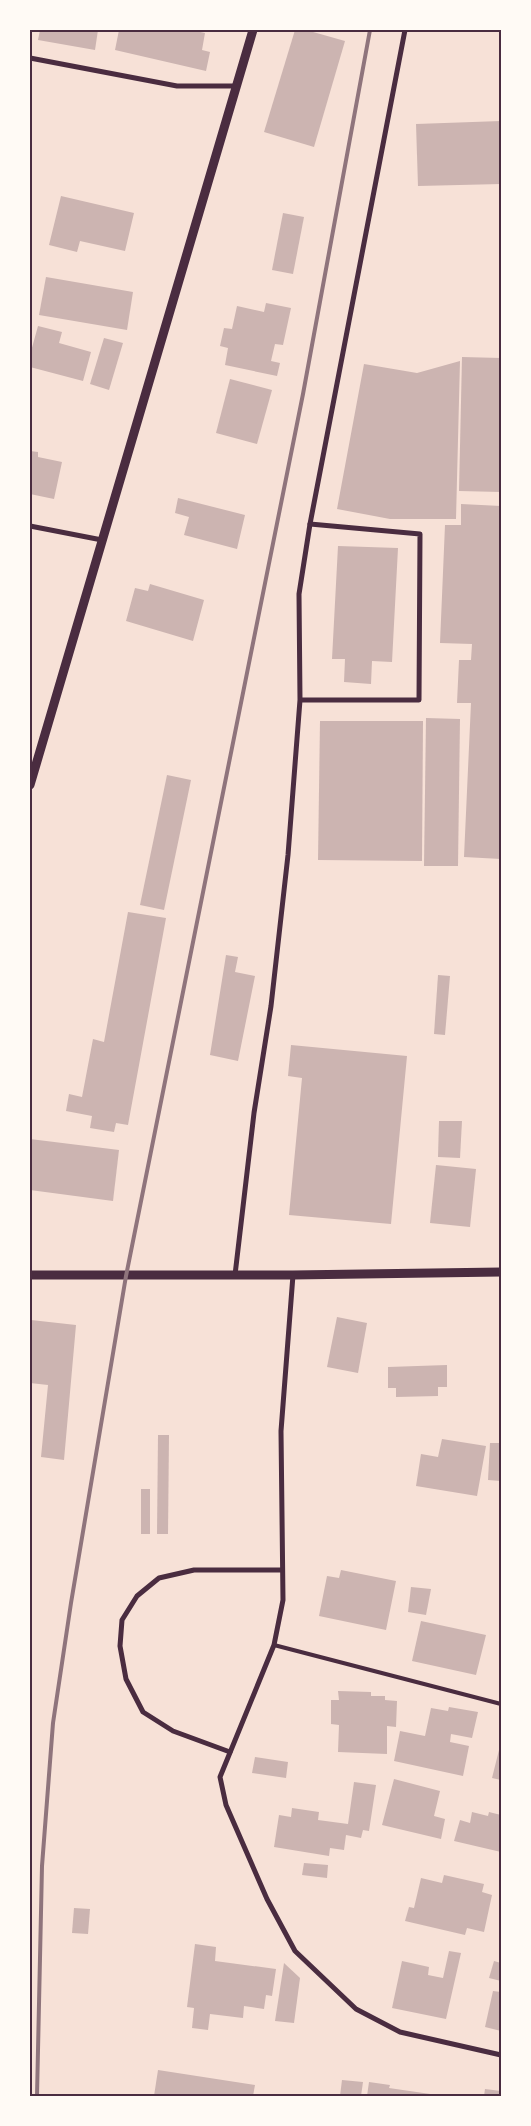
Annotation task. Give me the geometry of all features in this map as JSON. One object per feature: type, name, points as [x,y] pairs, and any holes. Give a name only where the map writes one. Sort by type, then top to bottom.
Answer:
[{"type":"street","points":[[30,786],[253,30]]},
{"type":"street","points":[[234,1276],[254,1113],[271,1006],[286,874],[300,700],[299,594],[310,524],[404,30]]},
{"type":"street","points":[[30,58],[177,86],[237,86]]},
{"type":"street","points":[[300,700],[419,700],[420,534],[310,524]]},
{"type":"street","points":[[30,526],[102,540]]},
{"type":"street","points":[[30,1275],[293,1276],[501,1272]]},
{"type":"street","points":[[293,1276],[281,1431],[283,1600],[274,1645],[220,1778],[226,1805],[267,1899],[295,1951],[356,2008],[400,2032],[501,2055]]},
{"type":"street","points":[[230,1752],[173,1731],[143,1712],[126,1679],[120,1646],[122,1620],[137,1596],[159,1578],[194,1570],[282,1570]]},
{"type":"lane","points":[[274,1645],[501,1704]]},
{"type":"building","points":[[40,30],[98,30],[95,50],[38,40]]},
{"type":"building","points":[[119,30],[191,30],[205,33],[202,50],[210,52],[206,71],[115,50]]},
{"type":"building","points":[[295,30],[306,30],[345,41],[314,147],[264,132]]},
{"type":"building","points":[[501,121],[501,184],[418,186],[416,124]]},
{"type":"building","points":[[61,196],[134,213],[125,251],[80,241],[77,252],[49,245]]},
{"type":"building","points":[[283,213],[304,217],[293,274],[272,270]]},
{"type":"building","points":[[46,277],[133,292],[127,330],[39,315]]},
{"type":"building","points":[[266,303],[291,308],[283,345],[275,344],[271,361],[280,363],[277,376],[225,365],[228,348],[220,346],[224,328],[232,329],[237,306],[264,312]]},
{"type":"building","points":[[38,326],[62,332],[59,343],[91,352],[83,381],[30,367],[30,355]]},
{"type":"building","points":[[104,338],[123,343],[109,390],[90,384]]},
{"type":"building","points":[[462,357],[501,358],[501,492],[459,491]]},
{"type":"building","points":[[460,361],[456,519],[390,519],[337,509],[364,364],[417,373]]},
{"type":"building","points":[[230,379],[272,390],[257,444],[216,433]]},
{"type":"building","points":[[30,451],[38,452],[38,457],[62,462],[54,499],[30,494]]},
{"type":"building","points":[[178,498],[245,515],[237,549],[184,535],[189,517],[175,513]]},
{"type":"building","points":[[461,504],[501,506],[501,859],[464,857],[471,703],[457,703],[459,660],[471,660],[472,644],[440,643],[445,525],[461,525]]},
{"type":"building","points":[[338,546],[398,548],[392,662],[372,661],[371,684],[344,682],[345,659],[332,659]]},
{"type":"building","points":[[150,584],[204,600],[193,641],[126,621],[135,588],[148,591]]},
{"type":"building","points":[[426,718],[460,719],[458,866],[424,866]]},
{"type":"building","points":[[320,721],[423,721],[422,861],[318,860]]},
{"type":"building","points":[[167,775],[191,780],[164,910],[140,905]]},
{"type":"building","points":[[128,912],[166,918],[128,1125],[116,1123],[114,1132],[90,1128],[92,1116],[66,1111],[69,1094],[82,1097],[93,1039],[104,1042]]},
{"type":"building","points":[[226,955],[238,957],[235,972],[255,976],[238,1061],[210,1055]]},
{"type":"building","points":[[438,975],[450,976],[445,1035],[434,1034]]},
{"type":"building","points":[[291,1045],[407,1056],[391,1224],[289,1215],[302,1078],[288,1076]]},
{"type":"building","points":[[439,1121],[462,1121],[460,1158],[438,1157]]},
{"type":"building","points":[[30,1139],[119,1150],[113,1201],[30,1190]]},
{"type":"building","points":[[436,1165],[476,1169],[470,1227],[430,1223]]},
{"type":"building","points":[[337,1317],[367,1323],[358,1373],[327,1367]]},
{"type":"building","points":[[31,1320],[76,1325],[64,1460],[41,1457],[48,1385],[30,1383]]},
{"type":"building","points":[[447,1365],[447,1387],[438,1387],[438,1396],[396,1397],[396,1388],[388,1388],[388,1367]]},
{"type":"building","points":[[158,1435],[169,1435],[168,1534],[157,1534]]},
{"type":"building","points":[[442,1439],[486,1446],[477,1496],[416,1486],[421,1454],[438,1457]]},
{"type":"building","points":[[490,1443],[501,1443],[501,1481],[488,1480]]},
{"type":"building","points":[[141,1489],[150,1489],[150,1534],[141,1534]]},
{"type":"building","points":[[341,1570],[396,1581],[386,1630],[319,1616],[327,1576],[339,1578]]},
{"type":"building","points":[[411,1587],[431,1589],[426,1615],[408,1612]]},
{"type":"building","points":[[421,1621],[486,1635],[476,1675],[412,1661]]},
{"type":"building","points":[[338,1691],[371,1692],[371,1696],[385,1696],[385,1700],[397,1701],[396,1727],[387,1726],[387,1754],[338,1752],[339,1725],[331,1724],[331,1700],[339,1700]]},
{"type":"building","points":[[449,1707],[478,1712],[472,1738],[451,1734],[450,1742],[469,1746],[463,1776],[394,1761],[400,1731],[425,1736],[431,1708],[448,1711]]},
{"type":"building","points":[[501,1746],[501,1780],[492,1778]]},
{"type":"building","points":[[255,1757],[288,1762],[286,1778],[252,1773]]},
{"type":"building","points":[[394,1779],[440,1791],[434,1816],[445,1819],[441,1839],[382,1825]]},
{"type":"building","points":[[354,1782],[376,1785],[369,1831],[363,1830],[361,1838],[346,1835],[344,1850],[330,1848],[329,1856],[274,1847],[279,1815],[291,1817],[292,1808],[319,1812],[318,1820],[348,1824]]},
{"type":"building","points":[[472,1812],[488,1816],[489,1812],[501,1815],[501,1852],[454,1841],[460,1820],[470,1823]]},
{"type":"building","points":[[304,1863],[328,1865],[327,1878],[302,1875]]},
{"type":"building","points":[[444,1875],[484,1884],[482,1892],[492,1895],[484,1932],[467,1928],[465,1935],[405,1921],[409,1907],[414,1908],[421,1878],[442,1883]]},
{"type":"building","points":[[74,1908],[90,1909],[88,1934],[72,1933]]},
{"type":"building","points":[[195,1944],[216,1947],[215,1961],[276,1969],[272,1996],[266,1995],[264,2009],[244,2006],[243,2018],[210,2014],[208,2030],[192,2028],[194,2008],[187,2007]]},
{"type":"building","points":[[449,1951],[461,1953],[446,2019],[392,2008],[402,1961],[429,1967],[428,1975],[443,1978]]},
{"type":"building","points":[[494,1961],[501,1963],[501,1981],[489,1978]]},
{"type":"building","points":[[284,1963],[300,1978],[294,2023],[275,2021]]},
{"type":"building","points":[[493,1991],[501,1992],[501,2031],[485,2027]]},
{"type":"building","points":[[158,2070],[255,2085],[253,2096],[154,2096]]},
{"type":"building","points":[[342,2080],[363,2082],[361,2096],[340,2096]]},
{"type":"building","points":[[369,2082],[390,2085],[389,2088],[444,2096],[367,2096]]},
{"type":"building","points":[[485,2089],[501,2091],[501,2096],[484,2096]]},
{"type":"railway","points":[[37,2096],[42,1866],[53,1723],[71,1603],[126,1276],[303,394],[370,30]]}]
